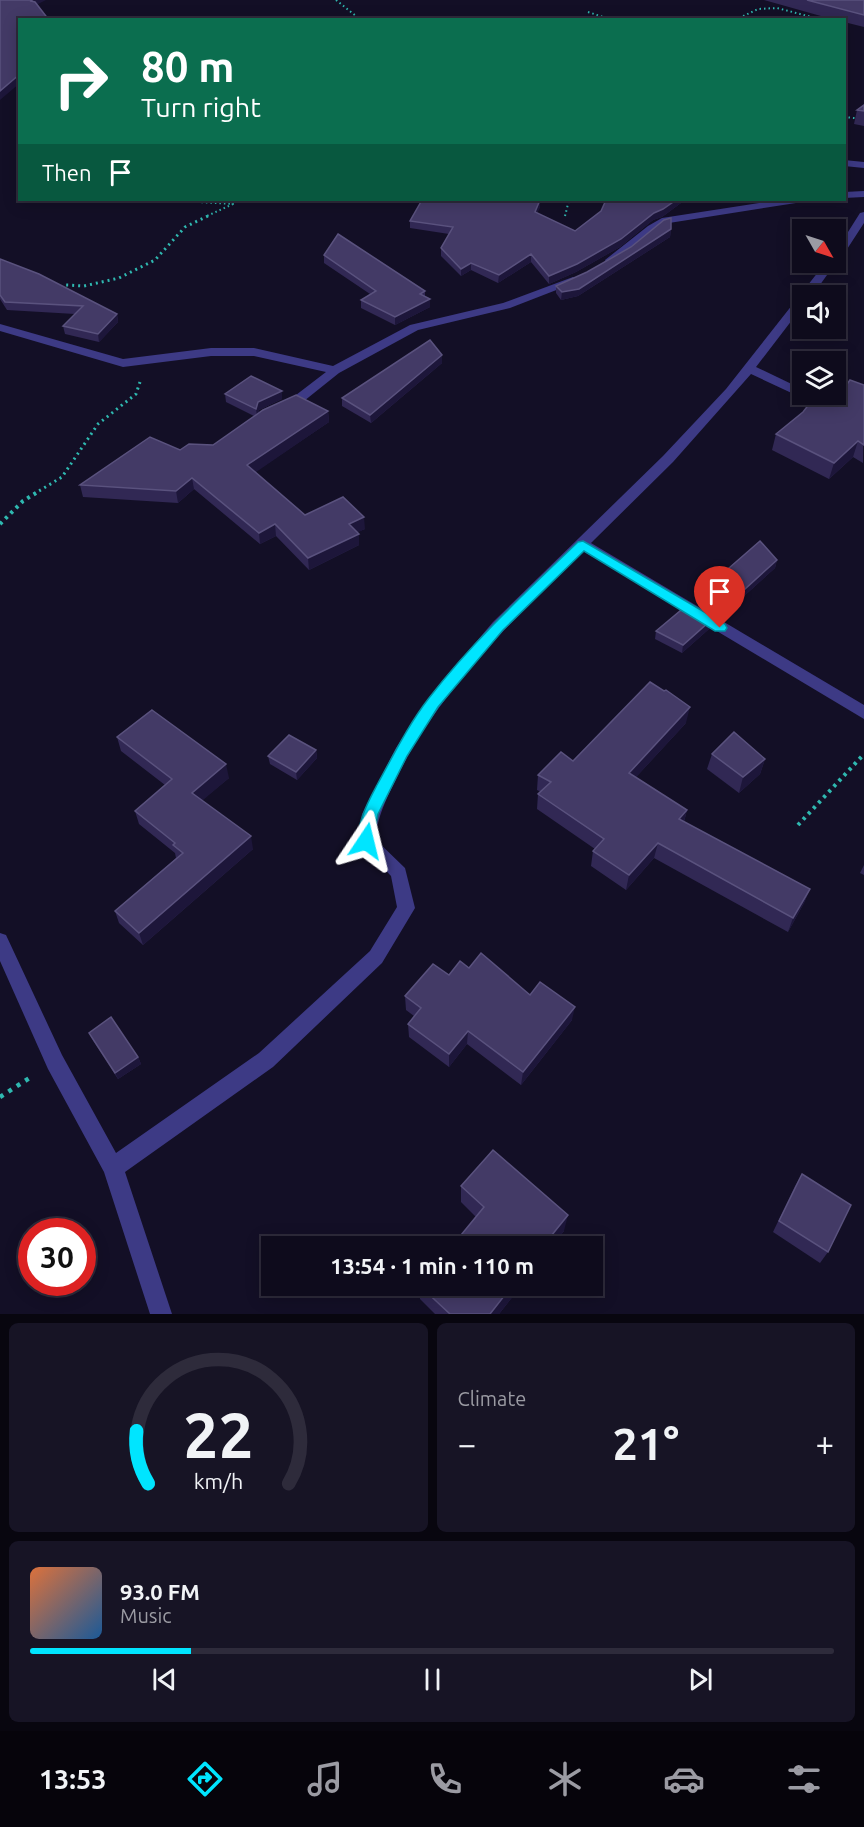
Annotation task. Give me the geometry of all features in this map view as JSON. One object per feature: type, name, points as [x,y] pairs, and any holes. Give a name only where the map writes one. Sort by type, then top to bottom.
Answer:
[{"type":"street","points":[[846,163],[864,165]]},
{"type":"street","points":[[846,195],[864,194]]},
{"type":"street","points":[[598,267],[625,251],[653,227],[666,220],[790,201]]},
{"type":"street","points":[[846,243],[864,215]]},
{"type":"street","points":[[814,285],[824,273]]},
{"type":"street","points":[[273,411],[300,398],[335,370],[414,327],[534,297],[581,276]]},
{"type":"street","points":[[113,1168],[266,1059],[376,957],[406,908],[399,873],[366,841],[370,814],[402,752],[433,703],[498,626],[583,545],[730,392],[792,313]]},
{"type":"street","points":[[0,327],[123,363],[211,352],[254,352],[335,370]]},
{"type":"street","points":[[748,368],[792,388]]},
{"type":"street","points":[[583,545],[864,714]]},
{"type":"street","points":[[0,941],[55,1062],[113,1168],[161,1314]]},
{"type":"path","points":[[336,0],[358,18]]},
{"type":"path","points":[[739,18],[758,9],[777,8],[815,18]]},
{"type":"path","points":[[588,12],[603,18]]},
{"type":"path","points":[[846,117],[864,120]]},
{"type":"path","points":[[57,290],[66,285],[84,286],[119,278],[155,260],[185,227],[233,204],[179,201]]},
{"type":"path","points":[[565,217],[569,201]]},
{"type":"path","points":[[0,524],[23,501],[62,477],[98,424],[136,394],[148,359]]},
{"type":"path","points":[[798,825],[864,754]]},
{"type":"path","points":[[0,1097],[55,1062]]},
{"type":"building","points":[[0,0],[32,0],[47,18],[18,18],[18,76],[0,91]]},
{"type":"building","points":[[807,0],[864,0],[864,15]]},
{"type":"building","points":[[421,201],[540,201],[535,212],[575,231],[601,211],[606,201],[675,201],[654,213],[621,239],[577,264],[549,276],[531,254],[499,275],[471,263],[461,269],[441,248],[453,227],[410,221]]},
{"type":"building","points":[[671,218],[671,229],[579,289],[562,292],[556,286],[587,272],[631,247],[664,220]]},
{"type":"building","points":[[338,234],[425,291],[420,294],[430,299],[395,317],[361,300],[376,291],[324,255]]},
{"type":"building","points":[[0,259],[39,274],[117,314],[98,334],[63,326],[83,306],[5,302],[0,295]]},
{"type":"building","points":[[430,340],[442,355],[370,415],[342,398]]},
{"type":"building","points":[[251,376],[282,391],[258,402],[256,409],[225,394]]},
{"type":"building","points":[[850,380],[864,385],[864,445],[858,441],[834,463],[776,434],[808,405],[846,405],[846,386]]},
{"type":"building","points":[[296,395],[328,411],[247,465],[305,515],[343,497],[364,517],[349,524],[359,534],[308,558],[275,524],[259,533],[192,478],[176,491],[80,485],[150,437],[180,450],[189,444],[213,445],[263,410]]},
{"type":"building","points":[[760,541],[777,560],[723,609],[698,595]]},
{"type":"building","points":[[686,606],[710,621],[683,645],[656,631]]},
{"type":"building","points":[[650,682],[690,707],[629,773],[687,810],[679,819],[810,889],[793,918],[658,843],[629,875],[593,851],[604,839],[538,794],[551,782],[538,775],[561,752],[573,761]]},
{"type":"building","points":[[152,710],[226,764],[192,793],[251,836],[139,933],[115,911],[183,853],[173,845],[175,843],[135,811],[172,779],[117,737]]},
{"type":"building","points":[[734,732],[765,759],[743,777],[712,754]]},
{"type":"building","points":[[289,735],[316,750],[296,772],[268,756]]},
{"type":"building","points":[[481,953],[530,995],[540,982],[575,1007],[523,1072],[468,1031],[449,1054],[408,1024],[421,1008],[405,996],[433,964],[449,975],[460,961],[469,968]]},
{"type":"building","points":[[111,1017],[138,1057],[115,1073],[89,1033]]},
{"type":"building","points":[[493,1150],[568,1215],[551,1236],[460,1236],[484,1207],[461,1186]]},
{"type":"building","points":[[802,1174],[851,1205],[828,1252],[779,1221]]},
{"type":"building","points":[[431,1296],[504,1296],[490,1314],[450,1314]]},
{"type":"route","points":[[366,841],[370,814],[402,752],[433,703],[498,626],[583,545],[720,628]]}]
